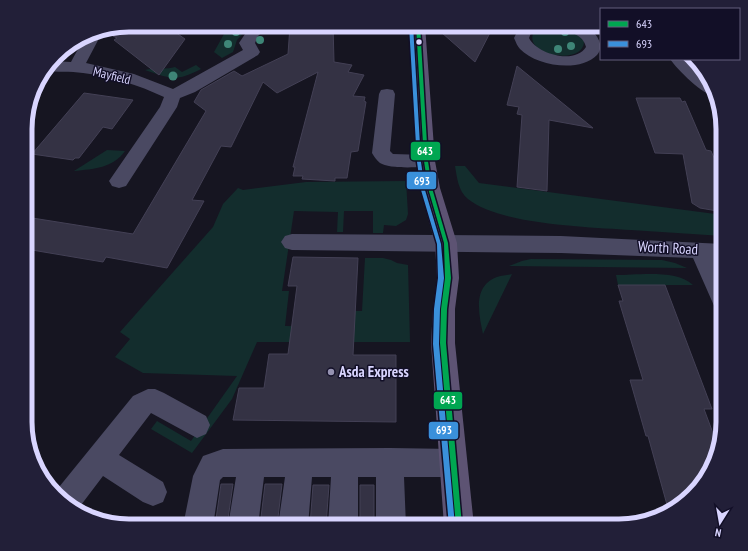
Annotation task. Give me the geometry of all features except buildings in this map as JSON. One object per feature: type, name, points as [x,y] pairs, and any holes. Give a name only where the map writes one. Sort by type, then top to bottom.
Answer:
[{"type":"main road","points":[[418,32],[426,161],[430,188],[446,243],[448,278],[444,309],[443,343],[458,519]]},
{"type":"street","points":[[119,181],[168,107],[173,95],[189,88],[252,52],[247,43],[254,32]]},
{"type":"street","points":[[525,32],[522,36],[523,42],[527,48],[544,58],[568,61],[579,59],[588,55],[593,50],[597,43],[585,32]]},
{"type":"street","points":[[76,67],[92,39]]},
{"type":"street","points":[[679,60],[690,72],[704,83]]},
{"type":"street","name":"Mayfield","points":[[56,66],[76,67],[104,71],[146,83],[173,95]]},
{"type":"street","points":[[387,94],[381,153],[383,156],[392,160],[426,161]]},
{"type":"street","name":"Worth Road","points":[[292,242],[499,242],[633,246],[716,251]]},
{"type":"street","points":[[700,250],[716,285]]},
{"type":"street","points":[[69,498],[142,404],[148,401],[155,401],[197,424]]},
{"type":"street","points":[[100,458],[153,492]]},
{"type":"street","points":[[390,462],[391,519]]},
{"type":"street","points":[[199,519],[207,476],[213,466],[223,463],[453,463]]},
{"type":"street","points":[[244,519],[252,463]]},
{"type":"street","points":[[294,519],[300,463]]},
{"type":"street","points":[[343,519],[345,463]]},
{"type":"green space","points":[[225,32],[244,32],[237,40],[233,52],[222,58],[214,52]]},
{"type":"green space","points":[[536,32],[572,32],[584,41],[582,49],[575,54],[566,56],[556,55],[538,48],[533,42],[533,34]]},
{"type":"green space","points":[[196,65],[201,69],[185,76],[173,78],[145,70],[175,67],[182,72]]},
{"type":"green space","points":[[107,150],[125,151],[115,161],[102,167],[74,171]]},
{"type":"green space","points":[[455,166],[465,166],[479,183],[716,214],[716,236],[570,226],[523,219],[483,208],[468,199],[458,184]]},
{"type":"green space","points":[[406,181],[408,214],[406,220],[396,226],[384,225],[383,233],[373,233],[373,211],[344,211],[343,232],[337,232],[338,212],[294,211],[282,291],[289,291],[285,326],[341,327],[342,311],[362,311],[365,258],[383,258],[408,265],[410,342],[257,342],[232,399],[192,453],[151,429],[157,421],[191,441],[237,376],[143,373],[115,357],[130,339],[120,332],[213,227],[223,204],[238,188],[243,190],[306,182]]},
{"type":"green space","points":[[531,259],[662,260],[687,268],[509,266]]},
{"type":"green space","points":[[512,274],[483,334],[479,302],[484,287],[489,281],[497,277]]},
{"type":"green space","points":[[616,275],[667,275],[686,280],[693,285],[618,285]]},
{"type":"transit line","name":"693","points":[[411,32],[419,162],[423,190],[439,244],[441,278],[437,309],[436,344],[451,519]]},
{"type":"transit line","name":"643","points":[[418,32],[426,161],[430,188],[446,243],[448,278],[444,309],[443,343],[458,519]]},
{"type":"place","name":"Asda Express","points":[[331,372]]}]
